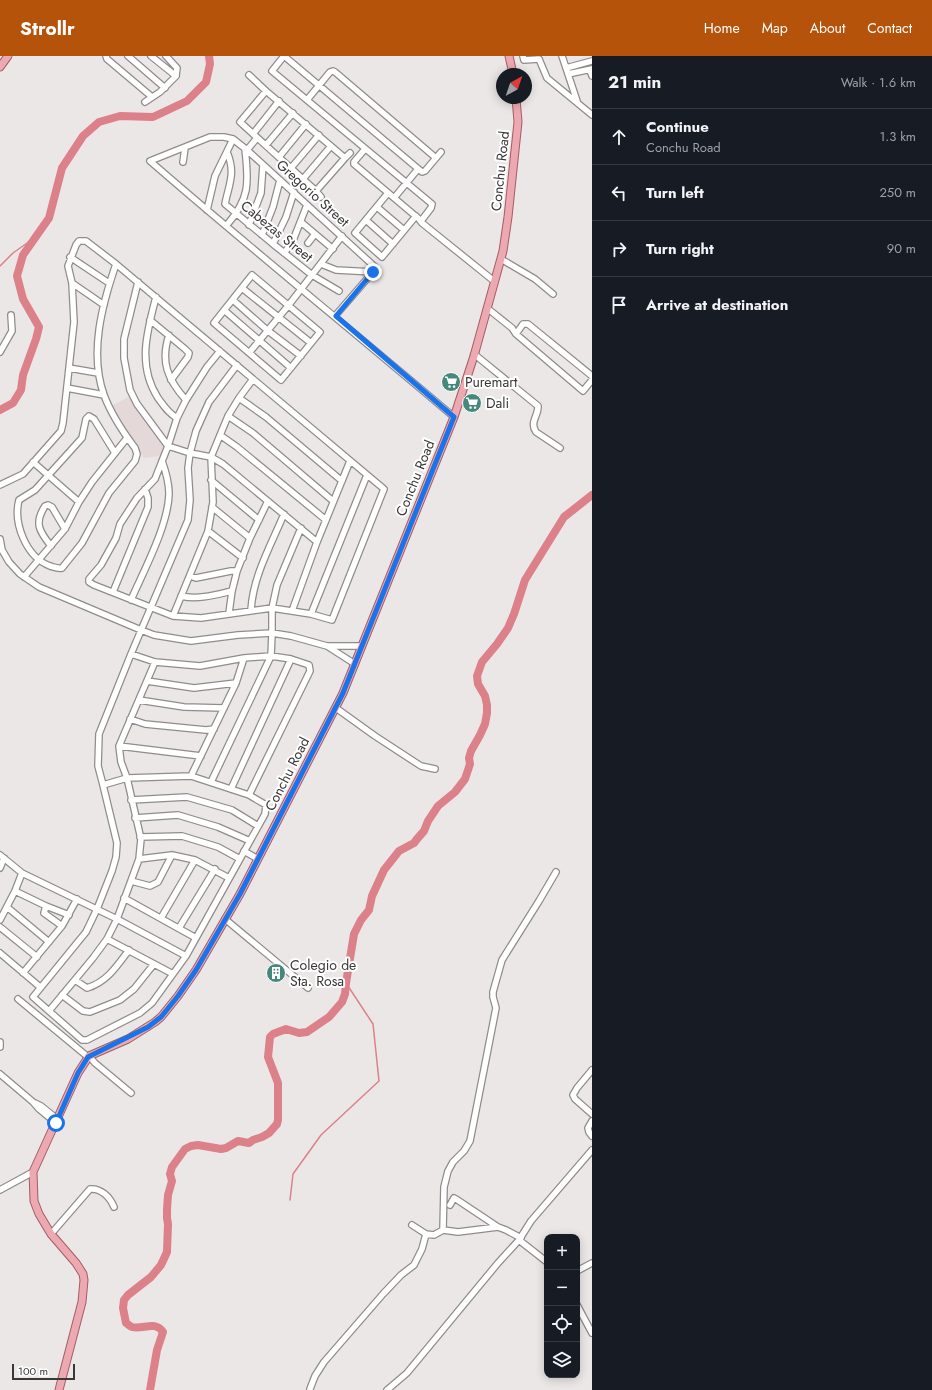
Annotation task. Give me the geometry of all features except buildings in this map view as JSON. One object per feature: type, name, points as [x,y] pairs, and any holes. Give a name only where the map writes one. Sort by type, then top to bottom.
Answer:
[{"type":"main road","points":[[0,67],[8,56]]},
{"type":"main road","points":[[509,56],[512,68]]},
{"type":"main road","name":"Conchu Road","points":[[89,1057],[144,1030],[161,1017],[178,996],[196,970],[258,859],[336,708],[454,417],[474,354],[501,259],[508,217],[518,122],[516,104]]},
{"type":"main road","points":[[59,1390],[82,1302],[84,1280],[83,1274],[76,1263],[51,1234],[39,1214],[34,1201],[33,1172],[39,1155],[78,1073],[89,1057]]},
{"type":"street","points":[[106,56],[106,58],[152,98]]},
{"type":"street","points":[[128,56],[165,88]]},
{"type":"street","points":[[151,56],[176,76]]},
{"type":"street","points":[[145,102],[165,88],[176,76],[177,71],[175,66],[166,56]]},
{"type":"street","points":[[523,56],[524,60],[539,59],[547,78],[592,115]]},
{"type":"street","points":[[562,56],[578,102]]},
{"type":"street","points":[[421,221],[432,208],[432,204],[272,71],[282,57],[319,85],[422,172],[425,171],[441,152]]},
{"type":"street","points":[[566,68],[592,61]]},
{"type":"street","points":[[568,74],[591,69],[592,76]]},
{"type":"street","points":[[307,100],[332,71],[335,72],[436,158]]},
{"type":"street","points":[[248,75],[345,158]]},
{"type":"street","points":[[266,91],[240,122],[316,191],[320,197]]},
{"type":"street","points":[[226,226],[237,214],[245,196],[248,177],[246,150],[279,101]]},
{"type":"street","points":[[266,145],[293,112]]},
{"type":"street","points":[[279,157],[306,124]]},
{"type":"street","points":[[291,168],[319,135]]},
{"type":"street","points":[[207,210],[215,176],[233,139],[224,137],[210,137],[150,161],[207,210],[226,226],[336,316],[454,417]]},
{"type":"street","name":"Gregorio Street","points":[[233,139],[342,236],[374,270]]},
{"type":"street","points":[[303,179],[331,146]]},
{"type":"street","points":[[183,162],[185,148]]},
{"type":"street","points":[[365,149],[354,164],[494,281]]},
{"type":"street","name":"Cabezas Street","points":[[227,152],[231,162],[232,183],[225,204],[272,244],[312,275],[339,291]]},
{"type":"street","points":[[316,191],[350,152]]},
{"type":"street","points":[[249,225],[261,193],[264,165]]},
{"type":"street","points":[[394,198],[418,169]]},
{"type":"street","points":[[262,235],[273,207],[280,180]]},
{"type":"street","points":[[272,244],[286,217],[294,192]]},
{"type":"street","points":[[388,193],[355,233],[382,257],[416,216]]},
{"type":"street","points":[[284,253],[292,242],[307,205]]},
{"type":"street","points":[[377,207],[404,230]]},
{"type":"street","points":[[366,220],[393,244]]},
{"type":"street","points":[[301,222],[333,249]]},
{"type":"street","points":[[308,243],[315,234]]},
{"type":"street","points":[[249,353],[288,306],[342,236]]},
{"type":"street","points":[[0,485],[23,474],[61,431],[74,322],[72,283],[68,266],[70,257],[79,241],[86,240],[156,297],[384,489],[332,620],[311,614],[272,608],[201,618],[173,616],[151,609],[91,584],[90,579],[101,565],[116,538],[120,524],[137,498],[155,479],[177,418],[186,400],[207,367],[220,351]]},
{"type":"street","points":[[70,257],[109,283]]},
{"type":"street","points":[[501,259],[535,279],[553,294]]},
{"type":"street","points":[[115,453],[94,419],[89,416],[86,419],[82,438],[35,490],[19,500],[17,506],[22,535],[29,551],[44,564],[60,569],[82,543],[109,493],[136,461],[137,454],[135,448],[127,438],[110,409],[104,395],[98,373],[98,339],[109,283],[116,264]]},
{"type":"street","points":[[321,264],[336,270],[374,270]]},
{"type":"street","points":[[336,316],[374,270]]},
{"type":"street","points":[[252,275],[320,332],[281,380],[214,323],[242,288],[252,275]]},
{"type":"street","points":[[138,282],[124,339],[126,377],[130,390],[137,404],[168,446],[190,453],[211,457],[223,464],[317,542]]},
{"type":"street","points":[[72,283],[104,305]]},
{"type":"street","points":[[242,288],[311,343]]},
{"type":"street","points":[[156,297],[146,339],[145,358],[147,373],[154,392],[170,414],[177,418]]},
{"type":"street","points":[[233,300],[267,330],[301,356]]},
{"type":"street","points":[[487,308],[512,328],[516,334],[583,391],[592,380]]},
{"type":"street","points":[[224,310],[291,368]]},
{"type":"street","points":[[0,352],[12,331],[11,315]]},
{"type":"street","points":[[150,320],[188,353],[188,357],[171,380]]},
{"type":"street","points":[[516,334],[523,324],[528,324],[592,376]]},
{"type":"street","points":[[169,336],[165,347],[166,360],[171,380],[186,400]]},
{"type":"street","points":[[474,354],[538,406],[533,428],[536,432],[560,448]]},
{"type":"street","points":[[25,1005],[86,932],[97,909],[114,864],[117,842],[98,766],[99,734],[188,520],[190,500],[188,468],[190,453],[196,431],[209,402],[237,365]]},
{"type":"street","points":[[69,368],[98,373]]},
{"type":"street","points":[[173,616],[208,531],[212,507],[211,457],[228,416],[253,379]]},
{"type":"street","points":[[67,388],[104,395]]},
{"type":"street","points":[[239,398],[266,417],[342,481]]},
{"type":"street","points":[[228,416],[253,433],[333,501]]},
{"type":"street","points":[[220,435],[237,447],[326,520]]},
{"type":"street","points":[[24,577],[65,529],[79,502],[127,438]]},
{"type":"street","points":[[131,600],[163,525],[167,508],[169,493],[168,477],[162,461]]},
{"type":"street","points":[[292,611],[317,542],[350,461]]},
{"type":"street","points":[[33,462],[79,502]]},
{"type":"street","points":[[311,614],[367,475]]},
{"type":"street","points":[[211,480],[258,520]]},
{"type":"street","points":[[113,592],[148,507],[148,498],[145,489]]},
{"type":"street","points":[[229,613],[232,591],[237,572],[250,538],[268,500]]},
{"type":"street","points":[[51,546],[40,530],[38,519],[45,506],[48,505],[52,507],[65,529]]},
{"type":"street","points":[[212,507],[250,538]]},
{"type":"street","points":[[251,610],[259,572],[284,514]]},
{"type":"street","points":[[211,782],[270,656],[272,608],[279,579],[301,528]]},
{"type":"street","points":[[208,531],[243,558]]},
{"type":"street","points":[[0,539],[2,550],[9,562],[24,577],[39,587],[154,635],[192,641],[238,635],[272,633],[306,639],[327,646],[355,664]]},
{"type":"street","points":[[190,576],[196,578],[232,571],[237,572]]},
{"type":"street","points":[[181,596],[202,597],[232,591]]},
{"type":"street","points":[[327,646],[362,646]]},
{"type":"street","points":[[131,654],[155,662],[200,666],[244,658],[270,656],[309,665],[310,672],[249,795]]},
{"type":"street","points":[[191,776],[236,683],[244,658]]},
{"type":"street","points":[[231,789],[291,660]]},
{"type":"street","points":[[49,1011],[93,958],[107,938],[117,919],[139,858],[140,837],[127,778],[121,762],[119,746],[155,662]]},
{"type":"street","points":[[147,681],[194,688],[236,683]]},
{"type":"street","points":[[139,700],[184,707],[224,708]]},
{"type":"street","points":[[336,708],[421,766],[435,769]]},
{"type":"street","points":[[130,719],[145,724],[206,730],[214,729]]},
{"type":"street","points":[[119,746],[200,756]]},
{"type":"street","points":[[33,996],[82,1040],[87,1040],[140,1013],[152,1003],[186,956],[265,814],[266,805],[249,795],[191,776],[127,778],[103,785]]},
{"type":"street","points":[[131,800],[187,797],[232,810],[258,826]]},
{"type":"street","points":[[135,818],[178,814],[218,827],[250,841]]},
{"type":"street","points":[[140,837],[182,836],[218,847],[240,859]]},
{"type":"street","points":[[244,851],[258,859]]},
{"type":"street","points":[[139,858],[172,855],[195,860],[215,869],[229,878]]},
{"type":"street","points":[[130,881],[150,886],[158,882],[172,855]]},
{"type":"street","points":[[0,868],[2,857],[22,872],[117,919],[186,956]]},
{"type":"street","points":[[161,918],[195,860]]},
{"type":"street","points":[[179,928],[215,869]]},
{"type":"street","points":[[0,920],[8,908],[22,872]]},
{"type":"street","points":[[443,1230],[444,1187],[448,1171],[450,1166],[469,1145],[472,1135],[478,1095],[496,1008],[492,995],[499,969],[504,957],[556,872]]},
{"type":"street","points":[[15,891],[69,915]]},
{"type":"street","points":[[124,898],[196,938]]},
{"type":"street","points":[[23,973],[62,926],[77,899]]},
{"type":"street","points":[[46,906],[44,913],[62,926]]},
{"type":"street","points":[[8,908],[49,942]]},
{"type":"street","points":[[225,919],[308,988]]},
{"type":"street","points":[[0,927],[36,957]]},
{"type":"street","points":[[107,938],[173,974]]},
{"type":"street","points":[[75,980],[88,988],[93,986],[110,975],[129,950]]},
{"type":"street","points":[[0,954],[40,987]]},
{"type":"street","points":[[62,995],[83,1011],[90,1012],[120,1000],[134,988],[154,964]]},
{"type":"street","points":[[18,999],[89,1057],[130,1093]]},
{"type":"street","points":[[592,1070],[577,1088],[574,1096],[575,1099],[592,1114]]},
{"type":"street","points":[[0,1074],[33,1102],[38,1109],[56,1121]]},
{"type":"street","points":[[592,1121],[588,1128],[588,1132],[592,1136]]},
{"type":"street","points":[[387,1390],[407,1373],[520,1239],[531,1221],[592,1150]]},
{"type":"street","points":[[0,1190],[33,1172]]},
{"type":"street","points":[[51,1234],[90,1189],[98,1189],[103,1192],[112,1201],[114,1206]]},
{"type":"street","points":[[450,1205],[455,1198],[498,1227],[520,1239],[544,1259]]},
{"type":"street","points":[[412,1225],[426,1234],[436,1234],[443,1230],[458,1232],[498,1227]]},
{"type":"street","points":[[316,1390],[310,1390],[315,1376],[329,1356],[379,1298],[414,1265],[422,1249],[426,1234]]},
{"type":"street","points":[[579,1270],[592,1263]]},
{"type":"street","points":[[578,1306],[592,1333]]},
{"type":"shaded area","points":[[129,397],[165,446],[160,456],[144,458],[111,406]]},
{"type":"waterway","points":[[0,410],[13,403],[21,390],[23,375],[36,339],[39,327],[23,299],[17,276],[23,255],[49,218],[62,168],[83,136],[99,122],[120,116],[153,117],[187,101],[206,82],[210,64],[209,56]]},
{"type":"waterway","points":[[0,266],[13,253],[37,236]]},
{"type":"waterway","points":[[150,1390],[157,1350],[163,1332],[160,1328],[153,1326],[136,1328],[130,1326],[126,1323],[123,1308],[124,1300],[128,1295],[151,1277],[161,1265],[167,1252],[167,1209],[168,1195],[172,1181],[170,1174],[172,1167],[185,1149],[191,1146],[198,1145],[221,1149],[226,1148],[238,1141],[249,1143],[269,1133],[277,1124],[278,1083],[268,1057],[270,1037],[273,1034],[286,1029],[299,1033],[307,1032],[329,1017],[342,1002],[345,994],[354,934],[361,920],[369,910],[372,896],[384,870],[399,851],[414,843],[424,831],[428,821],[438,806],[455,792],[465,779],[470,764],[469,758],[471,751],[485,724],[487,713],[485,696],[478,684],[477,676],[482,662],[508,628],[525,580],[564,517],[592,495]]},
{"type":"waterway","points":[[290,1200],[293,1174],[321,1135],[379,1081],[373,1024],[346,983]]},
{"type":"place","name":"Puremart","points":[[451,382]]},
{"type":"place","name":"Dali","points":[[472,403]]},
{"type":"place","name":"Colegio de Sta. Rosa","points":[[276,973]]},
{"type":"route","points":[[56,1123],[81,1066],[88,1057],[128,1038],[148,1027],[161,1017],[196,970],[240,894],[343,693],[454,417],[336,316],[373,272]]}]
